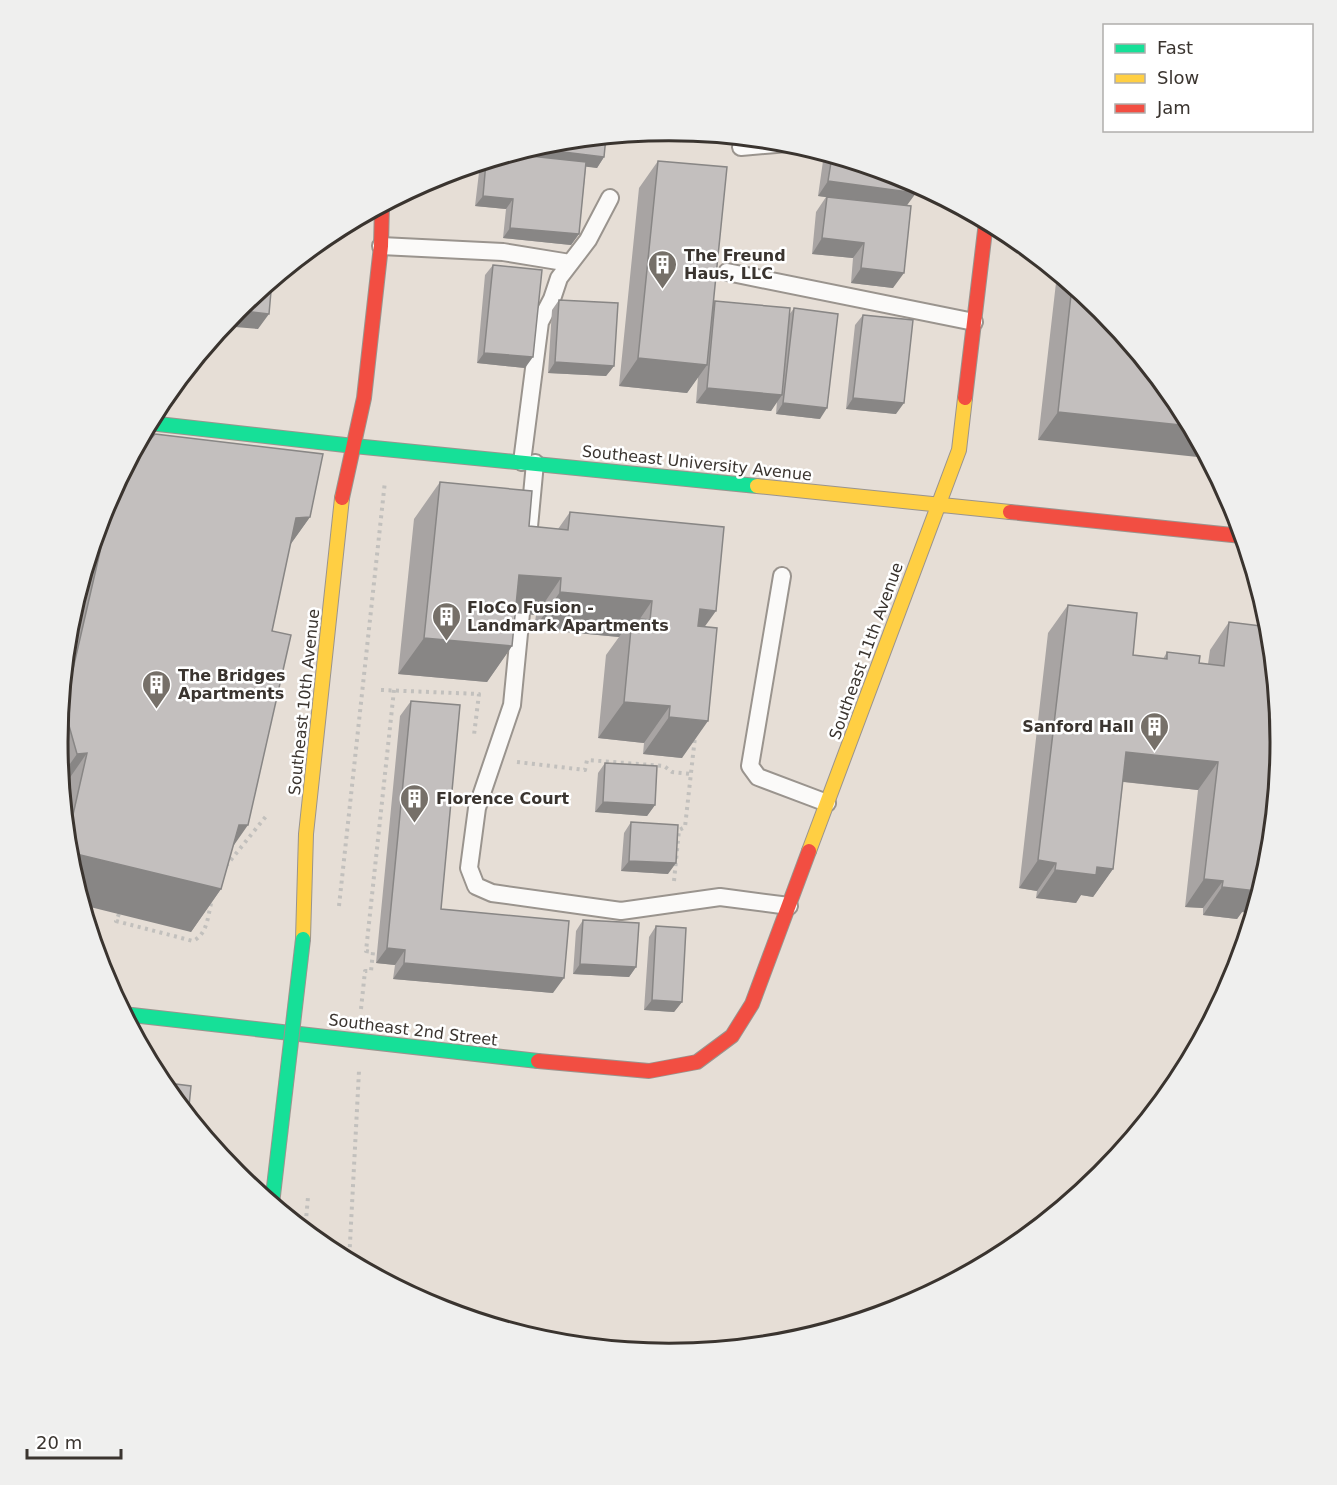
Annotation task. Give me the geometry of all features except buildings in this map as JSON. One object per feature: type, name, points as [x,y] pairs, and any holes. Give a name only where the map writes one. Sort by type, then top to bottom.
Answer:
[{"type":"street","name":"Southeast 10th Avenue","points":[[273,1195],[303,939],[307,822],[343,490],[364,398],[381,246],[382,215]]},
{"type":"street","name":"Southeast 11th Avenue","points":[[697,1062],[732,1036],[752,1004],[959,450],[985,232]]},
{"type":"street","name":"Southeast University Avenue","points":[[159,424],[1233,535]]},
{"type":"street","name":"Southeast 2nd Street","points":[[133,1015],[649,1071],[697,1062]]},
{"type":"lane","points":[[525,565],[529,462],[540,322],[552,299],[559,278],[588,240],[610,198]]},
{"type":"lane","points":[[381,246],[503,252],[570,263]]},
{"type":"lane","points":[[727,272],[974,322]]},
{"type":"lane","points":[[782,576],[750,766],[758,777],[827,803]]},
{"type":"lane","points":[[521,613],[512,705],[477,808],[470,868],[477,886],[492,893],[621,911],[720,897],[789,906]]},
{"type":"path","points":[[338,916],[387,448]]},
{"type":"path","points":[[381,690],[479,694],[473,738]]},
{"type":"path","points":[[362,998],[365,971],[371,971],[373,952],[366,951],[394,690]]},
{"type":"path","points":[[673,890],[679,830],[685,827],[697,726]]},
{"type":"path","points":[[507,761],[585,770],[587,760],[664,766],[672,772],[691,774]]},
{"type":"path","points":[[224,869],[267,815]]},
{"type":"path","points":[[119,914],[116,921],[193,940],[200,937],[205,929],[214,888]]},
{"type":"path","points":[[350,1251],[361,1040]]},
{"type":"traffic: fast","points":[[159,424],[757,486]]},
{"type":"traffic: fast","points":[[273,1195],[303,939]]},
{"type":"traffic: fast","points":[[133,1015],[538,1061]]},
{"type":"traffic: slow","points":[[809,851],[959,450],[965,398]]},
{"type":"traffic: slow","points":[[757,486],[1010,512]]},
{"type":"traffic: slow","points":[[303,939],[306,834],[342,498]]},
{"type":"traffic: jam","points":[[342,498],[364,398],[381,246],[382,215]]},
{"type":"traffic: jam","points":[[965,398],[985,232]]},
{"type":"traffic: jam","points":[[1010,512],[1233,535]]},
{"type":"traffic: jam","points":[[538,1061],[649,1071],[697,1062],[732,1036],[752,1004],[809,851]]},
{"type":"place","name":"The Freund Haus, LLC","points":[[663,290]]},
{"type":"place","name":"FloCo Fusion - Landmark Apartments","points":[[446,642]]},
{"type":"place","name":"The Bridges Apartments","points":[[157,710]]},
{"type":"place","name":"Sanford Hall","points":[[1155,752]]},
{"type":"place","name":"Florence Court","points":[[415,824]]}]
